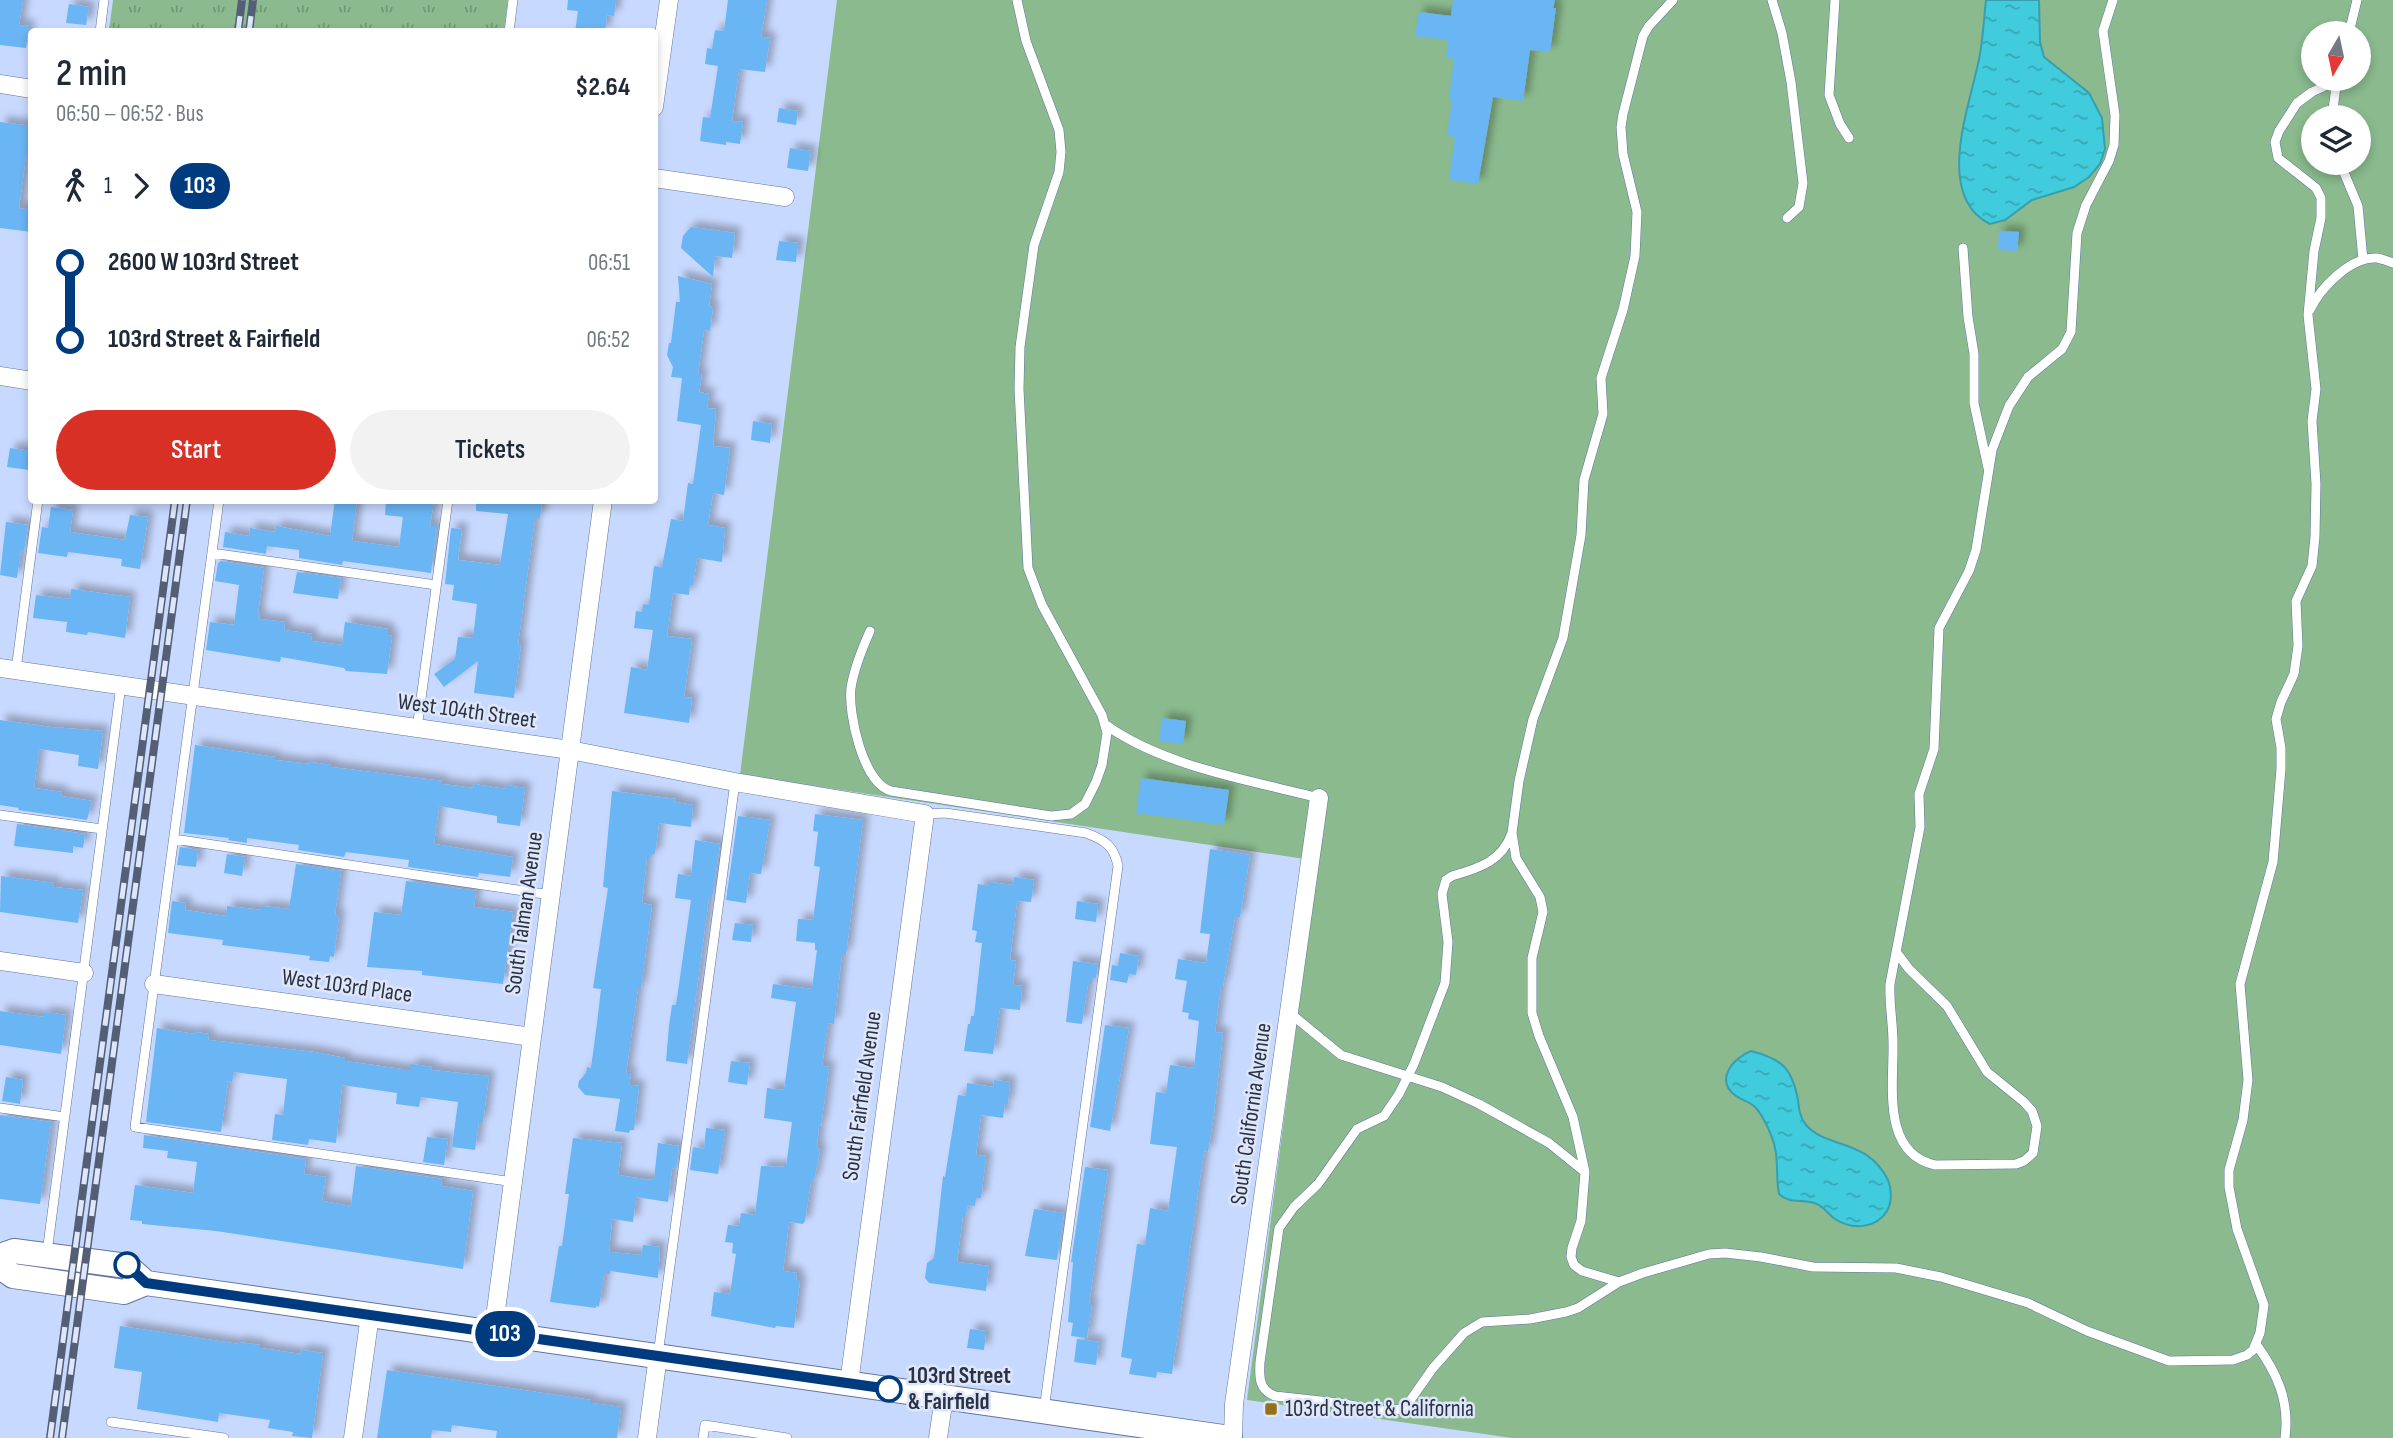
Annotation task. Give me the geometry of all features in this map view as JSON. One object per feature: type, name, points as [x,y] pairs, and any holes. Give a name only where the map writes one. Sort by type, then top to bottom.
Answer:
[{"type":"main road","points":[[0,1256],[14,1251],[127,1265],[146,1283]]},
{"type":"main road","points":[[0,1267],[13,1276],[124,1292],[146,1283],[1232,1438]]},
{"type":"street","points":[[658,76],[668,0]]},
{"type":"street","points":[[0,84],[28,88]]},
{"type":"street","points":[[658,179],[785,197]]},
{"type":"street","points":[[0,376],[28,380]]},
{"type":"street","name":"South Talman Avenue","points":[[493,1333],[602,504]]},
{"type":"street","name":"West 104th Street","points":[[8,669],[570,750],[735,782],[925,814]]},
{"type":"street","name":"South California Avenue","points":[[1232,1438],[1234,1404],[1319,797]]},
{"type":"street","name":"South Fairfield Avenue","points":[[849,1383],[925,814]]},
{"type":"street","points":[[0,961],[84,972]]},
{"type":"street","name":"West 103rd Place","points":[[154,984],[532,1037]]},
{"type":"street","points":[[354,1438],[370,1315]]},
{"type":"street","points":[[647,1438],[658,1356]]},
{"type":"street","points":[[938,1438],[944,1397]]},
{"type":"lane","points":[[100,28],[104,0]]},
{"type":"lane","points":[[510,28],[513,0]]},
{"type":"lane","points":[[1017,0],[1026,41],[1059,130],[1061,152],[1059,172],[1034,245],[1020,346],[1019,389],[1028,568],[1032,583],[1052,626],[1106,725],[1122,737],[1156,753],[1319,797]]},
{"type":"lane","points":[[1673,0],[1643,36],[1623,114],[1623,154],[1637,212],[1635,256],[1621,318],[1601,378],[1603,414],[1584,480],[1581,535],[1563,638],[1533,719],[1519,781],[1512,833],[1508,844],[1496,858],[1452,876],[1446,880],[1443,887],[1448,942],[1444,983],[1408,1076],[1384,1116],[1357,1129],[1318,1184],[1294,1207],[1279,1228],[1259,1375],[1263,1389],[1275,1396],[1382,1411],[1401,1409],[1414,1396],[1433,1368],[1473,1326],[1490,1320],[1530,1319],[1566,1312],[1590,1301],[1619,1282],[1690,1259],[1725,1253],[1813,1267],[1896,1268],[1941,1277],[2010,1297],[2087,1331],[2169,1361],[2233,1360],[2247,1355],[2256,1344],[2264,1304],[2237,1229],[2229,1187],[2229,1170],[2243,1120],[2248,1080],[2240,984],[2273,863],[2276,837],[2281,769],[2276,719],[2294,674],[2298,646],[2296,601],[2312,566],[2315,551],[2316,484],[2312,421],[2316,389],[2308,315],[2312,264],[2321,218],[2321,198],[2316,188],[2278,158],[2275,142],[2297,103],[2314,91]]},
{"type":"lane","points":[[1772,0],[1782,33],[1791,82],[1803,183],[1799,206],[1787,218]]},
{"type":"lane","points":[[1835,0],[1829,95],[1840,124],[1849,138]]},
{"type":"lane","points":[[1897,953],[1909,969],[1947,1006],[1987,1072],[2032,1111],[2038,1126],[2036,1145],[2029,1158],[2016,1164],[1935,1165],[1925,1162],[1909,1150],[1895,1121],[1891,1094],[1893,1032],[1889,999],[1897,953],[1920,827],[1919,794],[1934,749],[1939,628],[1969,571],[1976,550],[1992,450],[2016,392],[2035,370],[2062,349],[2071,332],[2077,233],[2086,205],[2109,161],[2116,131],[2103,31],[2113,0]]},
{"type":"lane","points":[[2351,21],[2357,0]]},
{"type":"lane","points":[[2345,175],[2358,206],[2363,260]]},
{"type":"lane","points":[[1963,248],[1968,317],[1974,354],[1974,403],[1989,470]]},
{"type":"lane","points":[[2308,315],[2324,287],[2355,263],[2376,258],[2393,263]]},
{"type":"lane","points":[[8,669],[37,504]]},
{"type":"lane","points":[[218,504],[135,1127],[513,1182]]},
{"type":"lane","points":[[417,728],[447,504]]},
{"type":"lane","points":[[212,553],[436,585]]},
{"type":"lane","points":[[870,631],[856,666],[851,700],[865,762],[873,779],[884,789],[1051,816],[1071,814],[1084,804],[1096,782],[1104,754],[1106,725]]},
{"type":"lane","points":[[47,1255],[121,685]]},
{"type":"lane","points":[[658,1356],[735,782]]},
{"type":"lane","points":[[925,814],[945,813],[1086,833],[1104,840],[1115,851],[1118,866],[1044,1411]]},
{"type":"lane","points":[[0,815],[102,829]]},
{"type":"lane","points":[[1512,833],[1517,858],[1540,897],[1543,912],[1532,958],[1532,1013],[1573,1117],[1585,1172],[1581,1221],[1571,1257],[1574,1265],[1582,1271],[1619,1282]]},
{"type":"lane","points":[[174,839],[551,895]]},
{"type":"lane","points":[[1290,1013],[1340,1055],[1442,1087],[1515,1122],[1549,1143],[1585,1172]]},
{"type":"lane","points":[[0,1108],[65,1117]]},
{"type":"lane","points":[[2256,1344],[2266,1357],[2283,1391],[2287,1406],[2285,1438]]},
{"type":"lane","points":[[111,1422],[224,1438]]},
{"type":"lane","points":[[703,1438],[705,1425],[787,1438]]},
{"type":"green space","points":[[113,0],[508,0],[504,28],[109,28]]},
{"type":"green space","points":[[837,0],[2393,0],[2393,1438],[1512,1438],[1247,1400],[1318,861],[740,775]]},
{"type":"water","points":[[1986,0],[2039,0],[2040,42],[2044,57],[2089,93],[2102,118],[2105,149],[2100,164],[2089,177],[2074,187],[2032,200],[2005,220],[1990,224],[1973,210],[1963,192],[1959,170],[1960,146],[1980,54]]},
{"type":"water","points":[[1751,1051],[1784,1066],[1796,1089],[1801,1116],[1806,1125],[1825,1138],[1858,1150],[1879,1167],[1888,1180],[1891,1196],[1887,1211],[1877,1221],[1863,1226],[1849,1225],[1835,1219],[1817,1204],[1787,1199],[1779,1194],[1774,1142],[1768,1128],[1755,1107],[1736,1096],[1727,1083],[1728,1070],[1744,1054]]},
{"type":"building","points":[[0,0],[23,0],[19,25],[29,26],[26,48],[0,45]]},
{"type":"building","points":[[568,0],[616,0],[614,16],[607,15],[605,28],[576,28],[578,11],[567,10]]},
{"type":"building","points":[[728,0],[767,0],[761,37],[770,38],[765,72],[739,69],[732,121],[743,122],[740,144],[726,142],[726,145],[700,141],[703,117],[710,118],[718,66],[705,64],[707,48],[712,49],[715,30],[724,31]]},
{"type":"building","points":[[1453,0],[1555,0],[1550,52],[1530,50],[1523,101],[1493,97],[1478,184],[1449,180],[1455,137],[1447,136],[1454,59],[1446,57],[1448,40],[1415,36],[1419,12],[1451,16]]},
{"type":"building","points":[[69,4],[89,7],[86,25],[66,23]]},
{"type":"building","points":[[779,108],[798,111],[796,125],[777,122]]},
{"type":"building","points":[[0,122],[28,126],[28,155],[19,208],[28,209],[28,232],[0,228]]},
{"type":"building","points":[[790,148],[811,151],[808,171],[787,168]]},
{"type":"building","points":[[691,227],[735,233],[732,258],[715,256],[713,277],[681,248],[683,236]]},
{"type":"building","points":[[1999,231],[2019,232],[2017,251],[1998,250]]},
{"type":"building","points":[[779,241],[798,243],[796,262],[776,260]]},
{"type":"building","points":[[678,276],[712,284],[709,306],[713,307],[710,331],[704,330],[698,374],[702,374],[699,392],[709,394],[707,408],[716,409],[713,446],[730,448],[724,495],[713,493],[708,525],[725,528],[722,562],[697,558],[689,595],[673,593],[667,636],[692,639],[684,697],[692,698],[689,723],[624,713],[631,667],[647,670],[653,630],[634,628],[636,611],[642,612],[643,604],[649,605],[654,566],[662,567],[671,519],[683,521],[688,483],[693,484],[701,425],[677,421],[682,378],[671,377],[673,367],[667,355],[676,302],[680,302]]},
{"type":"building","points":[[753,421],[772,424],[770,443],[751,440]]},
{"type":"building","points":[[10,448],[28,451],[28,470],[7,467]]},
{"type":"building","points":[[334,504],[357,504],[352,541],[399,547],[403,517],[385,515],[386,504],[433,504],[430,526],[437,526],[431,573],[343,561],[342,565],[299,558],[299,550],[267,546],[266,554],[223,547],[225,532],[249,536],[250,528],[275,532],[276,526],[330,536]]},
{"type":"building","points":[[476,504],[542,504],[540,518],[535,518],[518,644],[521,645],[514,698],[474,693],[478,661],[444,687],[434,674],[455,659],[458,637],[473,638],[477,604],[452,600],[454,585],[445,584],[451,528],[462,529],[458,560],[500,565],[508,514],[476,511]]},
{"type":"building","points":[[51,507],[73,510],[70,532],[125,540],[130,515],[148,517],[140,569],[121,566],[122,559],[68,552],[67,557],[38,553],[42,527],[48,528]]},
{"type":"building","points":[[6,522],[28,525],[17,578],[0,575]]},
{"type":"building","points":[[221,561],[264,568],[259,619],[285,622],[284,630],[312,634],[311,641],[342,645],[345,622],[388,629],[388,635],[392,636],[387,674],[346,671],[344,668],[281,657],[280,662],[206,650],[210,622],[234,625],[239,585],[215,581],[218,563]]},
{"type":"building","points":[[297,572],[341,578],[338,599],[293,593]]},
{"type":"building","points":[[71,589],[130,597],[125,638],[88,632],[87,635],[66,632],[67,622],[33,618],[36,595],[70,599]]},
{"type":"building","points":[[1162,718],[1186,721],[1183,744],[1159,741]]},
{"type":"building","points":[[0,720],[103,731],[98,769],[78,766],[79,755],[39,749],[34,788],[62,792],[61,796],[92,801],[87,820],[0,805]]},
{"type":"building","points":[[195,745],[275,757],[275,760],[310,762],[442,781],[442,784],[473,788],[474,784],[505,789],[506,785],[525,788],[520,826],[497,823],[497,816],[439,806],[434,844],[513,857],[510,877],[479,873],[478,877],[408,867],[409,860],[346,852],[344,857],[298,850],[299,845],[247,838],[247,843],[228,840],[229,838],[184,833]]},
{"type":"building","points":[[1141,778],[1229,790],[1224,825],[1136,813]]},
{"type":"building","points":[[612,791],[676,799],[675,802],[693,805],[691,827],[659,823],[655,854],[647,857],[642,903],[652,905],[626,1073],[631,1073],[629,1085],[639,1086],[634,1130],[629,1133],[615,1131],[620,1099],[585,1095],[578,1087],[587,1067],[591,1068],[601,989],[593,988],[608,888],[603,887]]},
{"type":"building","points":[[815,814],[863,820],[846,954],[842,954],[834,1024],[828,1023],[822,1066],[829,1067],[821,1126],[819,1125],[817,1147],[820,1151],[814,1180],[811,1181],[805,1221],[803,1224],[789,1222],[783,1271],[797,1273],[796,1280],[800,1280],[794,1328],[775,1328],[711,1316],[714,1292],[730,1294],[736,1254],[732,1253],[733,1243],[725,1242],[728,1225],[739,1226],[741,1213],[755,1215],[761,1166],[786,1167],[792,1122],[764,1118],[767,1088],[784,1090],[796,1002],[771,998],[773,984],[812,989],[817,950],[815,943],[796,941],[798,919],[813,920],[820,867],[814,866],[818,832],[813,831]]},
{"type":"building","points":[[738,816],[770,820],[761,874],[750,873],[746,903],[726,900]]},
{"type":"building","points":[[17,824],[85,834],[83,848],[73,846],[73,853],[14,846]]},
{"type":"building","points":[[695,840],[720,844],[712,898],[709,897],[687,1064],[666,1061],[672,1005],[676,1005],[691,900],[675,898],[678,874],[691,876]]},
{"type":"building","points":[[180,847],[198,850],[196,867],[177,865]]},
{"type":"building","points":[[1210,849],[1250,855],[1240,917],[1235,917],[1223,986],[1221,985],[1215,1032],[1223,1033],[1214,1113],[1208,1152],[1204,1151],[1172,1374],[1157,1372],[1156,1378],[1129,1374],[1132,1359],[1121,1357],[1137,1244],[1145,1245],[1150,1208],[1168,1211],[1177,1147],[1150,1144],[1156,1092],[1166,1093],[1170,1065],[1194,1068],[1199,1021],[1188,1019],[1189,1013],[1182,1012],[1187,981],[1175,979],[1178,959],[1206,963],[1210,934],[1200,933]]},
{"type":"building","points":[[227,854],[245,857],[242,876],[224,873]]},
{"type":"building","points":[[296,864],[341,871],[335,915],[339,915],[334,957],[330,956],[329,962],[309,960],[310,956],[222,945],[223,940],[168,933],[172,901],[186,903],[185,910],[226,916],[227,906],[262,910],[262,906],[289,909]]},
{"type":"building","points":[[1,876],[83,890],[78,923],[0,912]]},
{"type":"building","points":[[1014,877],[1034,880],[1031,902],[1017,901],[1010,960],[1016,961],[1013,985],[1022,986],[1020,1010],[1000,1008],[993,1054],[964,1051],[968,1024],[971,1016],[974,1016],[982,943],[975,942],[977,931],[972,930],[978,884],[989,886],[989,882],[1013,885]]},
{"type":"building","points":[[406,881],[476,891],[474,907],[513,912],[503,984],[422,975],[422,971],[367,967],[374,912],[401,915]]},
{"type":"building","points":[[1077,901],[1098,904],[1096,922],[1075,919]]},
{"type":"building","points":[[735,923],[753,925],[751,942],[732,940]]},
{"type":"building","points":[[1120,953],[1139,956],[1136,975],[1129,974],[1127,983],[1110,980],[1112,965],[1118,966]]},
{"type":"building","points":[[1073,961],[1098,964],[1096,978],[1092,978],[1092,984],[1088,984],[1082,1024],[1066,1022]]},
{"type":"building","points":[[0,1011],[44,1017],[44,1012],[66,1015],[61,1054],[0,1045]]},
{"type":"building","points":[[1105,1025],[1129,1028],[1110,1131],[1090,1127]]},
{"type":"building","points":[[157,1028],[209,1034],[208,1040],[314,1052],[345,1058],[345,1061],[401,1069],[411,1069],[411,1064],[432,1067],[431,1070],[489,1076],[483,1122],[479,1122],[475,1150],[452,1147],[458,1102],[421,1097],[419,1107],[396,1104],[397,1093],[342,1085],[336,1143],[309,1139],[308,1145],[272,1140],[275,1114],[283,1115],[287,1079],[234,1072],[232,1082],[228,1081],[221,1132],[146,1122]]},
{"type":"building","points":[[731,1061],[750,1063],[747,1085],[728,1082]]},
{"type":"building","points":[[6,1077],[23,1080],[20,1104],[2,1101]]},
{"type":"building","points":[[994,1080],[1010,1082],[1008,1103],[1005,1103],[1003,1118],[981,1115],[976,1155],[986,1156],[981,1198],[976,1198],[975,1206],[968,1205],[966,1215],[963,1215],[957,1262],[989,1266],[986,1291],[929,1283],[925,1278],[927,1263],[934,1258],[943,1176],[945,1177],[958,1095],[966,1096],[967,1083],[993,1087]]},
{"type":"building","points":[[0,1115],[51,1122],[40,1204],[0,1199]]},
{"type":"building","points":[[706,1128],[725,1130],[718,1174],[690,1170],[693,1147],[704,1149]]},
{"type":"building","points":[[144,1135],[306,1159],[304,1174],[326,1177],[322,1201],[351,1206],[356,1166],[442,1179],[441,1186],[473,1191],[463,1269],[216,1231],[142,1224],[142,1221],[130,1220],[135,1185],[193,1193],[197,1162],[167,1158],[168,1151],[143,1148]]},
{"type":"building","points":[[427,1137],[448,1139],[444,1165],[423,1162]]},
{"type":"building","points":[[573,1138],[622,1143],[618,1175],[650,1180],[654,1179],[658,1143],[679,1146],[676,1169],[672,1168],[668,1202],[636,1197],[633,1222],[612,1219],[609,1252],[641,1255],[643,1245],[660,1247],[658,1278],[610,1271],[610,1274],[604,1274],[599,1307],[596,1308],[550,1302],[559,1246],[562,1246],[569,1194],[565,1194]]},
{"type":"building","points":[[1085,1167],[1108,1170],[1089,1304],[1092,1304],[1087,1338],[1071,1336],[1073,1323],[1068,1322],[1071,1262]]},
{"type":"building","points":[[1034,1209],[1064,1213],[1057,1260],[1025,1256]]},
{"type":"building","points":[[120,1326],[260,1345],[260,1348],[301,1354],[302,1350],[323,1353],[312,1438],[292,1436],[293,1432],[268,1428],[270,1420],[219,1413],[218,1422],[137,1409],[142,1372],[114,1368]]},
{"type":"building","points":[[970,1329],[986,1331],[984,1350],[967,1348]]},
{"type":"building","points":[[1077,1339],[1099,1342],[1096,1365],[1074,1362]]},
{"type":"building","points":[[387,1370],[591,1400],[591,1403],[621,1407],[617,1438],[496,1438],[497,1431],[452,1425],[451,1432],[432,1430],[431,1438],[377,1438]]},
{"type":"railway","points":[[238,28],[242,0]]},
{"type":"railway","points":[[250,28],[253,0]]},
{"type":"railway","points":[[50,1438],[174,504]]},
{"type":"railway","points":[[62,1438],[186,504]]},
{"type":"bus line","name":"103","points":[[127,1265],[146,1283],[889,1389]]},
{"type":"place","name":"103rd Street & Fairfield","points":[[889,1389]]},
{"type":"place","name":"103rd Street & California","points":[[1271,1409]]}]
